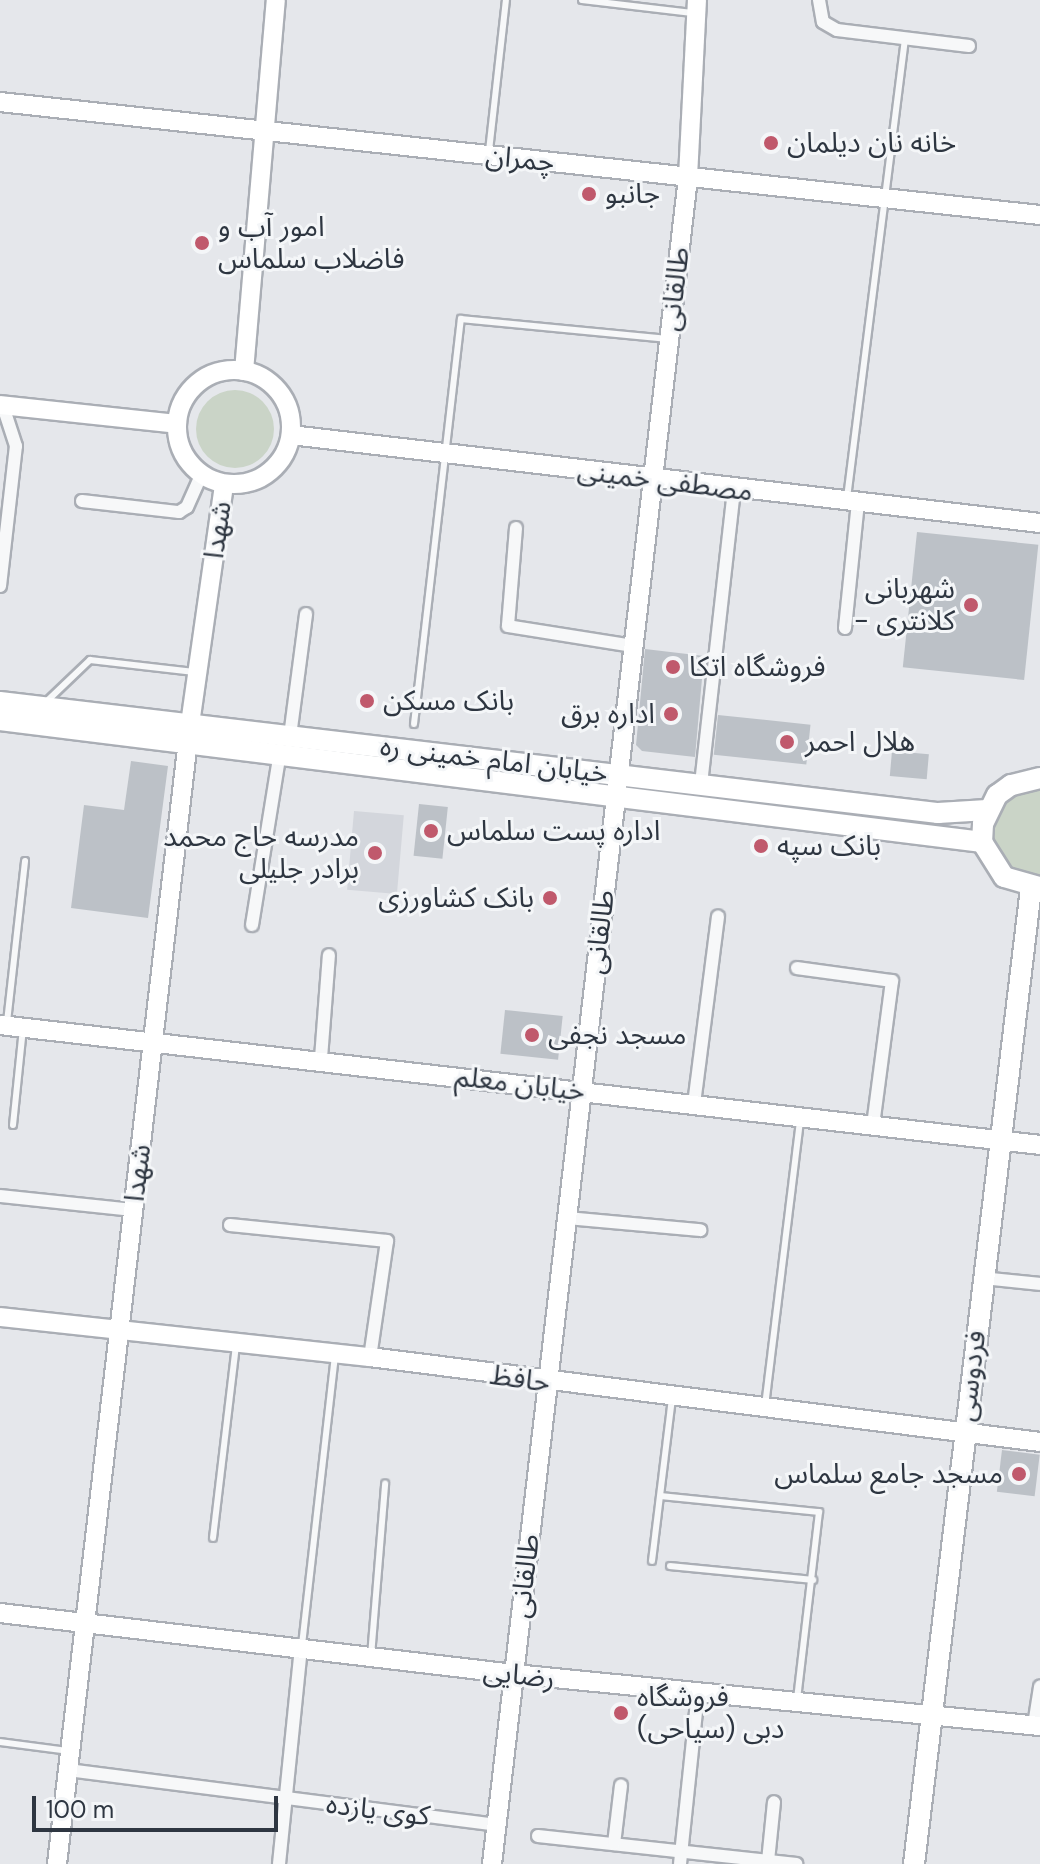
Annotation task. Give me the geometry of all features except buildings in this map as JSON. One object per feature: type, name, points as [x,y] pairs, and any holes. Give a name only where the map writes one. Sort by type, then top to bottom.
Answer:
[{"type":"main road","name":"خیابان امام خمینی ره","points":[[0,702],[189,734]]},
{"type":"main road","name":"خیابان امام خمینی ره","points":[[0,720],[189,734],[618,775],[938,813],[987,810]]},
{"type":"main road","name":"خیابان امام خمینی ره","points":[[285,745],[616,796],[982,842]]},
{"type":"main road","points":[[1036,888],[1004,877],[982,842],[987,810],[1011,785],[1040,778]]},
{"type":"main road","name":"فردوسی","points":[[914,1864],[998,1140],[1036,888]]},
{"type":"street","points":[[244,371],[276,0]]},
{"type":"street","points":[[819,0],[823,22],[837,30],[905,41],[969,46]]},
{"type":"street","name":"طالقانی","points":[[492,1864],[688,177],[696,7]]},
{"type":"street","name":"چمران","points":[[0,102],[1040,215]]},
{"type":"street","points":[[244,371],[273,385],[284,399],[291,435],[274,470],[257,480],[224,484],[201,475],[187,461],[177,424],[181,406],[205,378],[244,371]]},
{"type":"street","points":[[0,586],[16,446],[2,406],[177,424]]},
{"type":"street","name":"مصطفی خمینی","points":[[291,435],[734,490],[1040,523]]},
{"type":"street","points":[[82,501],[179,512],[187,507],[201,475]]},
{"type":"street","name":"شهدا","points":[[57,1864],[189,734],[224,484]]},
{"type":"street","points":[[701,784],[734,490]]},
{"type":"street","points":[[845,628],[853,502]]},
{"type":"street","points":[[516,528],[508,626],[633,646]]},
{"type":"street","points":[[252,925],[306,614]]},
{"type":"street","points":[[694,1104],[718,917]]},
{"type":"street","points":[[321,1058],[329,955]]},
{"type":"street","points":[[797,968],[892,981],[873,1125]]},
{"type":"street","name":"خیابان معلم","points":[[10,1026],[321,1058],[581,1092],[1040,1145]]},
{"type":"street","points":[[0,1196],[134,1210]]},
{"type":"street","points":[[567,1218],[700,1230]]},
{"type":"street","points":[[230,1225],[387,1241],[370,1357]]},
{"type":"street","points":[[982,1278],[1040,1284]]},
{"type":"street","name":"حافظ","points":[[0,1317],[236,1346],[370,1357],[548,1383],[1040,1442]]},
{"type":"street","name":"رضایی","points":[[0,1613],[514,1674],[932,1713],[1037,1726]]},
{"type":"street","points":[[279,1864],[301,1649]]},
{"type":"street","points":[[1037,1726],[1040,1686]]},
{"type":"street","points":[[681,1858],[698,1693]]},
{"type":"street","name":"کوی یازده","points":[[69,1761],[286,1798],[496,1825]]},
{"type":"street","points":[[614,1844],[621,1785]]},
{"type":"street","points":[[768,1861],[774,1802]]},
{"type":"street","points":[[538,1836],[614,1844],[681,1858],[796,1864]]},
{"type":"lane","points":[[489,155],[506,0]]},
{"type":"lane","points":[[582,0],[696,7]]},
{"type":"lane","points":[[853,502],[905,41]]},
{"type":"lane","points":[[414,724],[461,319],[669,340]]},
{"type":"lane","points":[[41,707],[90,660],[198,672]]},
{"type":"lane","points":[[13,1125],[10,1026],[25,861]]},
{"type":"lane","points":[[765,1409],[800,1117]]},
{"type":"lane","points":[[213,1538],[236,1346]]},
{"type":"lane","points":[[301,1649],[335,1354]]},
{"type":"lane","points":[[652,1561],[672,1398]]},
{"type":"lane","points":[[371,1657],[385,1484]]},
{"type":"lane","points":[[661,1496],[819,1512],[797,1702]]},
{"type":"lane","points":[[670,1566],[813,1580]]},
{"type":"lane","points":[[0,1742],[69,1761]]},
{"type":"shaded area","points":[[227,390],[243,390],[257,396],[268,407],[274,429],[268,451],[257,462],[243,468],[227,468],[213,462],[202,451],[196,437],[196,421],[202,407],[213,396]]},
{"type":"shaded area","points":[[1040,786],[1040,880],[1011,872],[992,846],[991,830],[1002,803],[1013,793]]},
{"type":"shaded area","name":"مدرسه حاج محمد برادر جلیلی","points":[[354,811],[404,815],[397,894],[347,890]]},
{"type":"place","name":"خانه نان دیلمان","points":[[771,143]]},
{"type":"place","name":"جانبو","points":[[589,194]]},
{"type":"place","name":"امور آب و فاضلاب سلماس","points":[[202,243]]},
{"type":"place","name":"شهربانی - کلانتری","points":[[971,605]]},
{"type":"place","name":"فروشگاه اتکا","points":[[673,667]]},
{"type":"place","name":"بانک مسکن","points":[[367,701]]},
{"type":"place","name":"اداره برق","points":[[671,714]]},
{"type":"place","name":"هلال احمر","points":[[787,742]]},
{"type":"place","name":"اداره پست سلماس","points":[[431,831]]},
{"type":"place","name":"بانک سپه","points":[[761,846]]},
{"type":"place","name":"مدرسه حاج محمد برادر جلیلی","points":[[375,853]]},
{"type":"place","name":"بانک کشاورزی","points":[[550,898]]},
{"type":"place","name":"مسجد نجفی","points":[[532,1035]]},
{"type":"place","name":"مسجد جامع سلماس","points":[[1019,1474]]},
{"type":"place","name":"فروشگاه دبی (سیاحی)","points":[[621,1713]]}]
